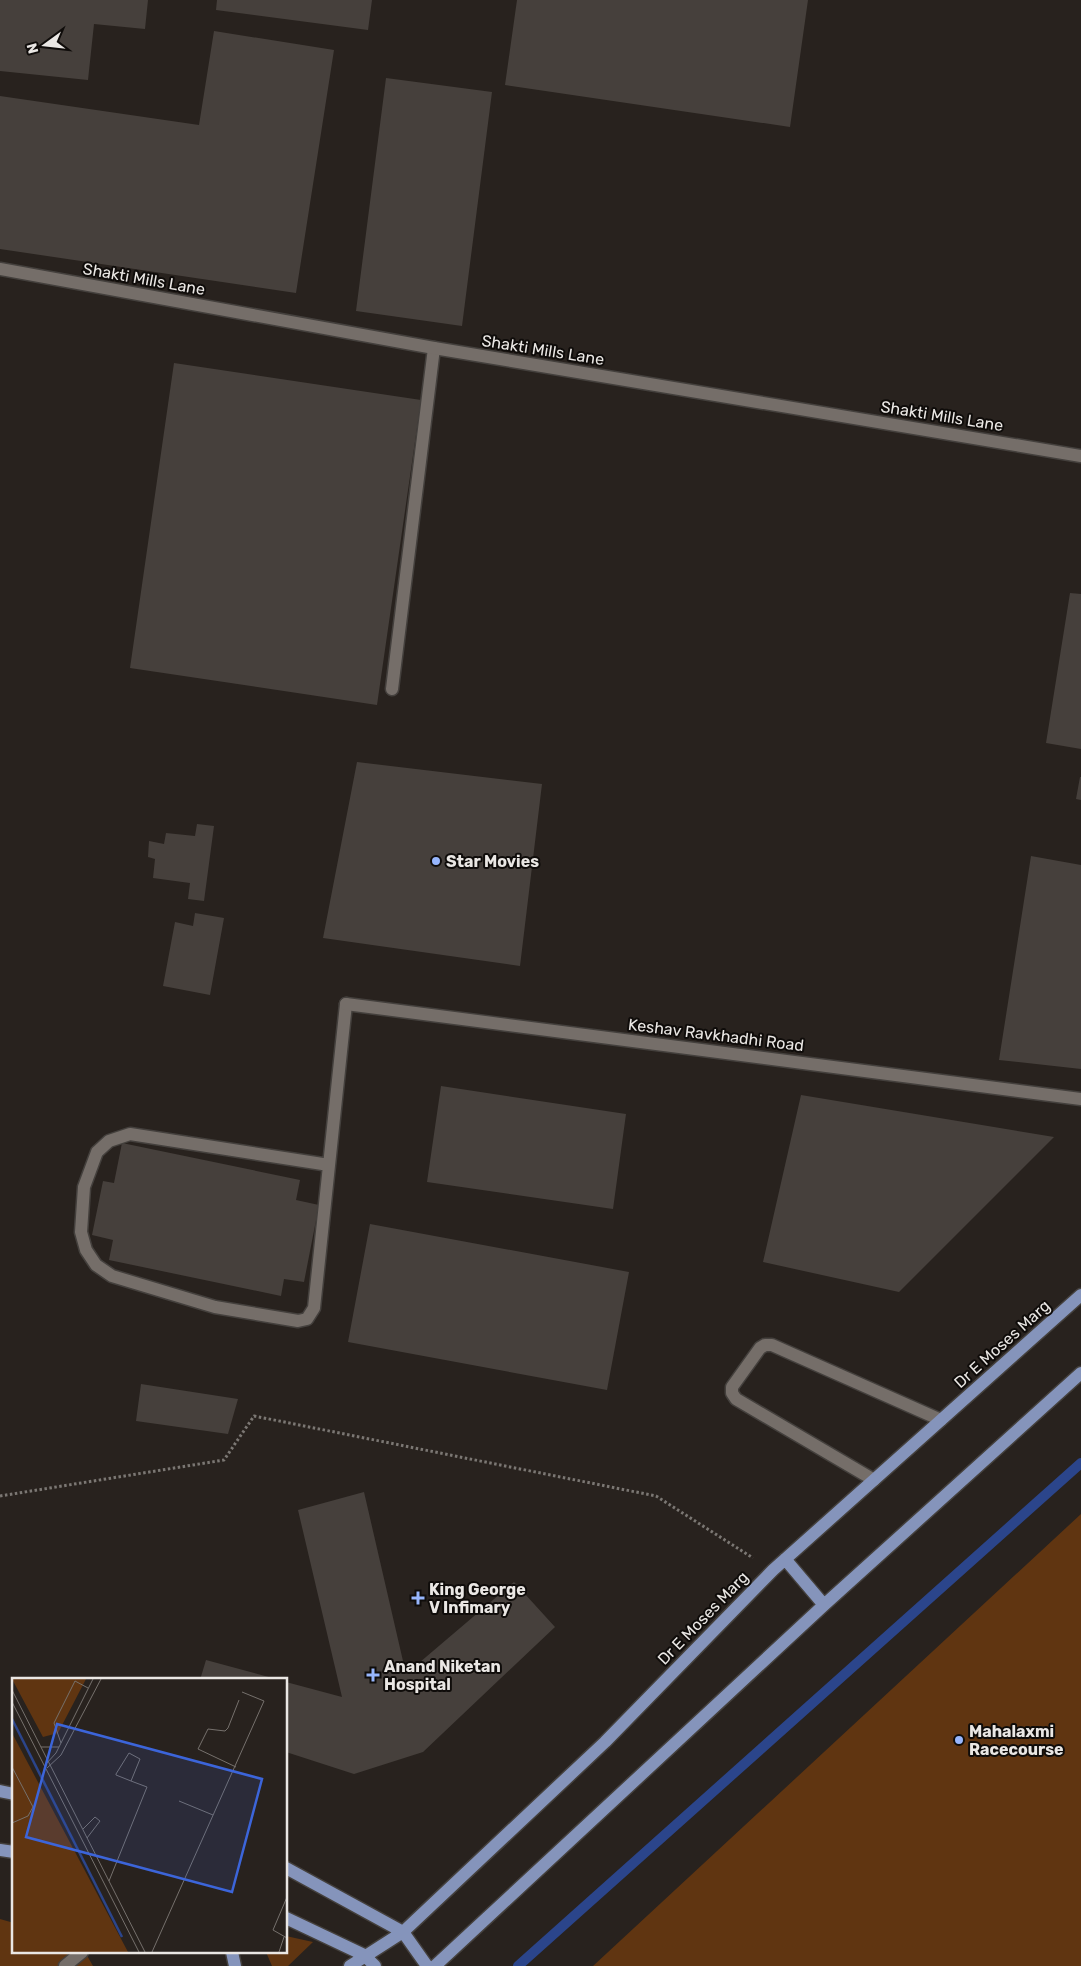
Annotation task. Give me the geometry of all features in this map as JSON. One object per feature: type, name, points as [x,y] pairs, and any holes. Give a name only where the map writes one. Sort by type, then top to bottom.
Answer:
[{"type":"main road","name":"Dr E Moses Marg","points":[[350,1966],[364,1955],[403,1932],[605,1742],[773,1570],[1081,1295]]},
{"type":"main road","points":[[435,1966],[824,1605],[1081,1372]]},
{"type":"main road","points":[[785,1559],[824,1605]]},
{"type":"main road","points":[[288,1869],[403,1932],[427,1966]]},
{"type":"main road","points":[[288,1919],[364,1955],[375,1966]]},
{"type":"street","name":"Shakti Mills Lane","points":[[0,269],[434,348],[1081,456]]},
{"type":"street","points":[[392,689],[434,348]]},
{"type":"street","name":"Keshav Ravkhadhi Road","points":[[330,1165],[346,1004],[1081,1099]]},
{"type":"street","points":[[130,1134],[330,1165],[314,1308],[307,1318],[298,1321],[215,1307],[112,1276],[96,1265],[86,1250],[81,1232],[84,1187],[97,1152],[108,1142],[130,1134]]},
{"type":"street","points":[[874,1480],[736,1399],[732,1393],[732,1387],[760,1348],[765,1345],[772,1345],[941,1420]]},
{"type":"street","points":[[65,1966],[80,1954]]},
{"type":"path","points":[[0,1496],[224,1460],[254,1416],[656,1496],[773,1570]]},
{"type":"shaded area","name":"Mahalaxmi Racecourse","points":[[1081,1514],[1081,1966],[593,1966]]},
{"type":"shaded area","points":[[0,1919],[12,1922],[12,1954],[86,1954],[93,1966],[0,1966]]},
{"type":"shaded area","points":[[288,1936],[313,1942],[288,1966],[272,1966],[267,1954],[288,1954]]},
{"type":"building","points":[[0,0],[148,0],[145,29],[94,24],[88,80],[0,71]]},
{"type":"building","points":[[217,0],[372,0],[368,30],[216,10]]},
{"type":"building","points":[[517,0],[808,0],[790,127],[505,85]]},
{"type":"building","points":[[214,31],[334,50],[296,293],[0,249],[0,96],[199,125]]},
{"type":"building","points":[[386,78],[492,92],[462,326],[356,311]]},
{"type":"building","points":[[174,363],[421,400],[377,705],[130,668]]},
{"type":"building","points":[[1070,593],[1081,594],[1081,749],[1046,743]]},
{"type":"building","name":"Star Movies","points":[[357,762],[542,784],[520,966],[323,938]]},
{"type":"building","points":[[1081,777],[1081,800],[1076,799]]},
{"type":"building","points":[[197,824],[214,826],[204,901],[188,899],[190,883],[153,878],[155,859],[148,857],[149,841],[164,844],[166,833],[195,836]]},
{"type":"building","points":[[1031,856],[1081,865],[1081,1069],[999,1060]]},
{"type":"building","points":[[195,913],[224,918],[210,995],[163,986],[175,922],[193,926]]},
{"type":"building","points":[[441,1086],[626,1114],[613,1209],[427,1182]]},
{"type":"building","points":[[801,1095],[1054,1137],[899,1292],[763,1262]]},
{"type":"building","points":[[122,1143],[300,1180],[296,1200],[319,1205],[304,1282],[284,1279],[281,1296],[109,1260],[113,1240],[92,1235],[103,1181],[114,1183]]},
{"type":"building","points":[[370,1224],[629,1272],[607,1390],[348,1342]]},
{"type":"building","points":[[141,1384],[238,1399],[228,1434],[136,1421]]},
{"type":"building","points":[[364,1492],[406,1674],[514,1582],[555,1627],[423,1752],[354,1774],[288,1753],[288,1683],[342,1697],[298,1510]]},
{"type":"building","points":[[206,1660],[272,1678],[201,1678]]},
{"type":"waterway","points":[[518,1966],[1081,1463]]},
{"type":"place","name":"Star Movies","points":[[436,861]]},
{"type":"place","name":"King George V Infimary","points":[[418,1598]]},
{"type":"place","name":"Anand Niketan Hospital","points":[[373,1675]]},
{"type":"place","name":"Mahalaxmi Racecourse","points":[[959,1740]]}]
